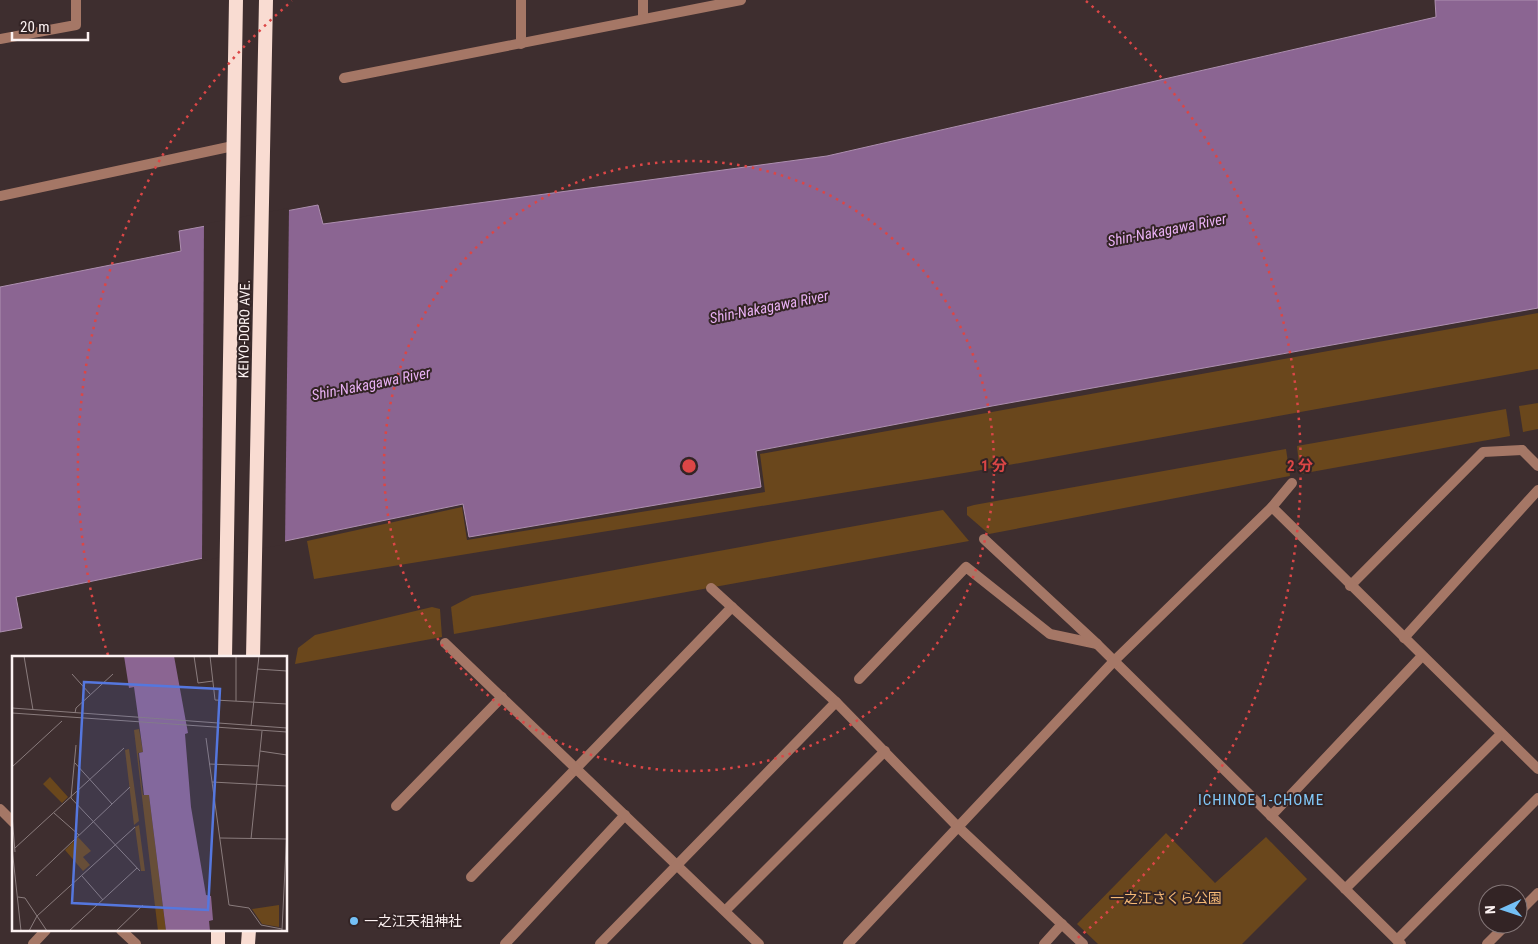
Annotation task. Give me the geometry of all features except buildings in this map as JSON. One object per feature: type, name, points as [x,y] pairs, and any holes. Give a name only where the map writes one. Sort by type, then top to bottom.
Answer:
[{"type":"highway","name":"KEIYO-DORO AVE.","points":[[225,656],[236,0]]},
{"type":"highway","name":"KEIYO-DORO AVE.","points":[[253,656],[266,0]]},
{"type":"street","points":[[0,39],[76,25],[76,0]]},
{"type":"street","points":[[521,0],[521,44]]},
{"type":"street","points":[[643,0],[643,19]]},
{"type":"street","points":[[344,78],[741,0]]},
{"type":"street","points":[[0,196],[233,146]]},
{"type":"street","points":[[1350,586],[1483,452],[1522,450],[1538,466]]},
{"type":"street","points":[[848,944],[1114,661],[1272,507],[1292,483]]},
{"type":"street","points":[[1404,638],[1538,490]]},
{"type":"street","points":[[1272,507],[1350,586],[1538,769]]},
{"type":"street","points":[[984,538],[1097,644],[1399,942],[1538,798]]},
{"type":"street","points":[[858,679],[966,567],[1050,634],[1097,644]]},
{"type":"street","points":[[711,588],[836,702],[957,826],[1083,944]]},
{"type":"street","points":[[472,877],[732,607]]},
{"type":"street","points":[[445,643],[726,910],[759,944]]},
{"type":"street","points":[[1271,816],[1422,656]]},
{"type":"street","points":[[396,806],[502,697]]},
{"type":"street","points":[[600,944],[836,702]]},
{"type":"street","points":[[1344,889],[1501,734]]},
{"type":"street","points":[[726,910],[885,751]]},
{"type":"street","points":[[0,809],[12,821]]},
{"type":"street","points":[[505,944],[625,815]]},
{"type":"street","points":[[1528,903],[1538,893]]},
{"type":"street","points":[[1044,944],[1062,924]]},
{"type":"street","points":[[33,944],[44,932]]},
{"type":"street","points":[[124,932],[136,944]]},
{"type":"street","points":[[1487,944],[1497,934]]},
{"type":"green space","points":[[1538,313],[1538,369],[970,472],[314,579],[307,541],[462,507],[467,540],[765,492],[760,454]]},
{"type":"green space","points":[[1538,403],[1538,429],[1523,432],[1519,406]]},
{"type":"green space","points":[[1506,409],[1510,436],[1300,474],[1297,446]]},
{"type":"green space","points":[[1286,449],[1290,476],[989,534],[967,515],[967,507],[974,505]]},
{"type":"green space","points":[[943,510],[969,541],[454,634],[451,607],[472,596]]},
{"type":"green space","points":[[432,607],[440,609],[442,637],[295,664],[298,648],[315,635]]},
{"type":"green space","name":"一之江さくら公園","points":[[1166,833],[1215,883],[1266,837],[1307,879],[1242,944],[1098,944],[1077,924]]},
{"type":"water","name":"Shin-Nakagawa River","points":[[1435,0],[1538,0],[1538,308],[992,406],[756,451],[761,487],[469,537],[463,504],[16,597],[22,628],[0,632],[0,287],[181,251],[179,231],[318,205],[323,224],[827,156],[1436,17]]},
{"type":"pier","points":[[289,208],[285,544],[202,561],[204,224]]},
{"type":"place","name":"一之江天祖神社","points":[[354,921]]},
{"type":"district","name":"ICHINOE 1-CHOME","points":[[1261,800]]}]
